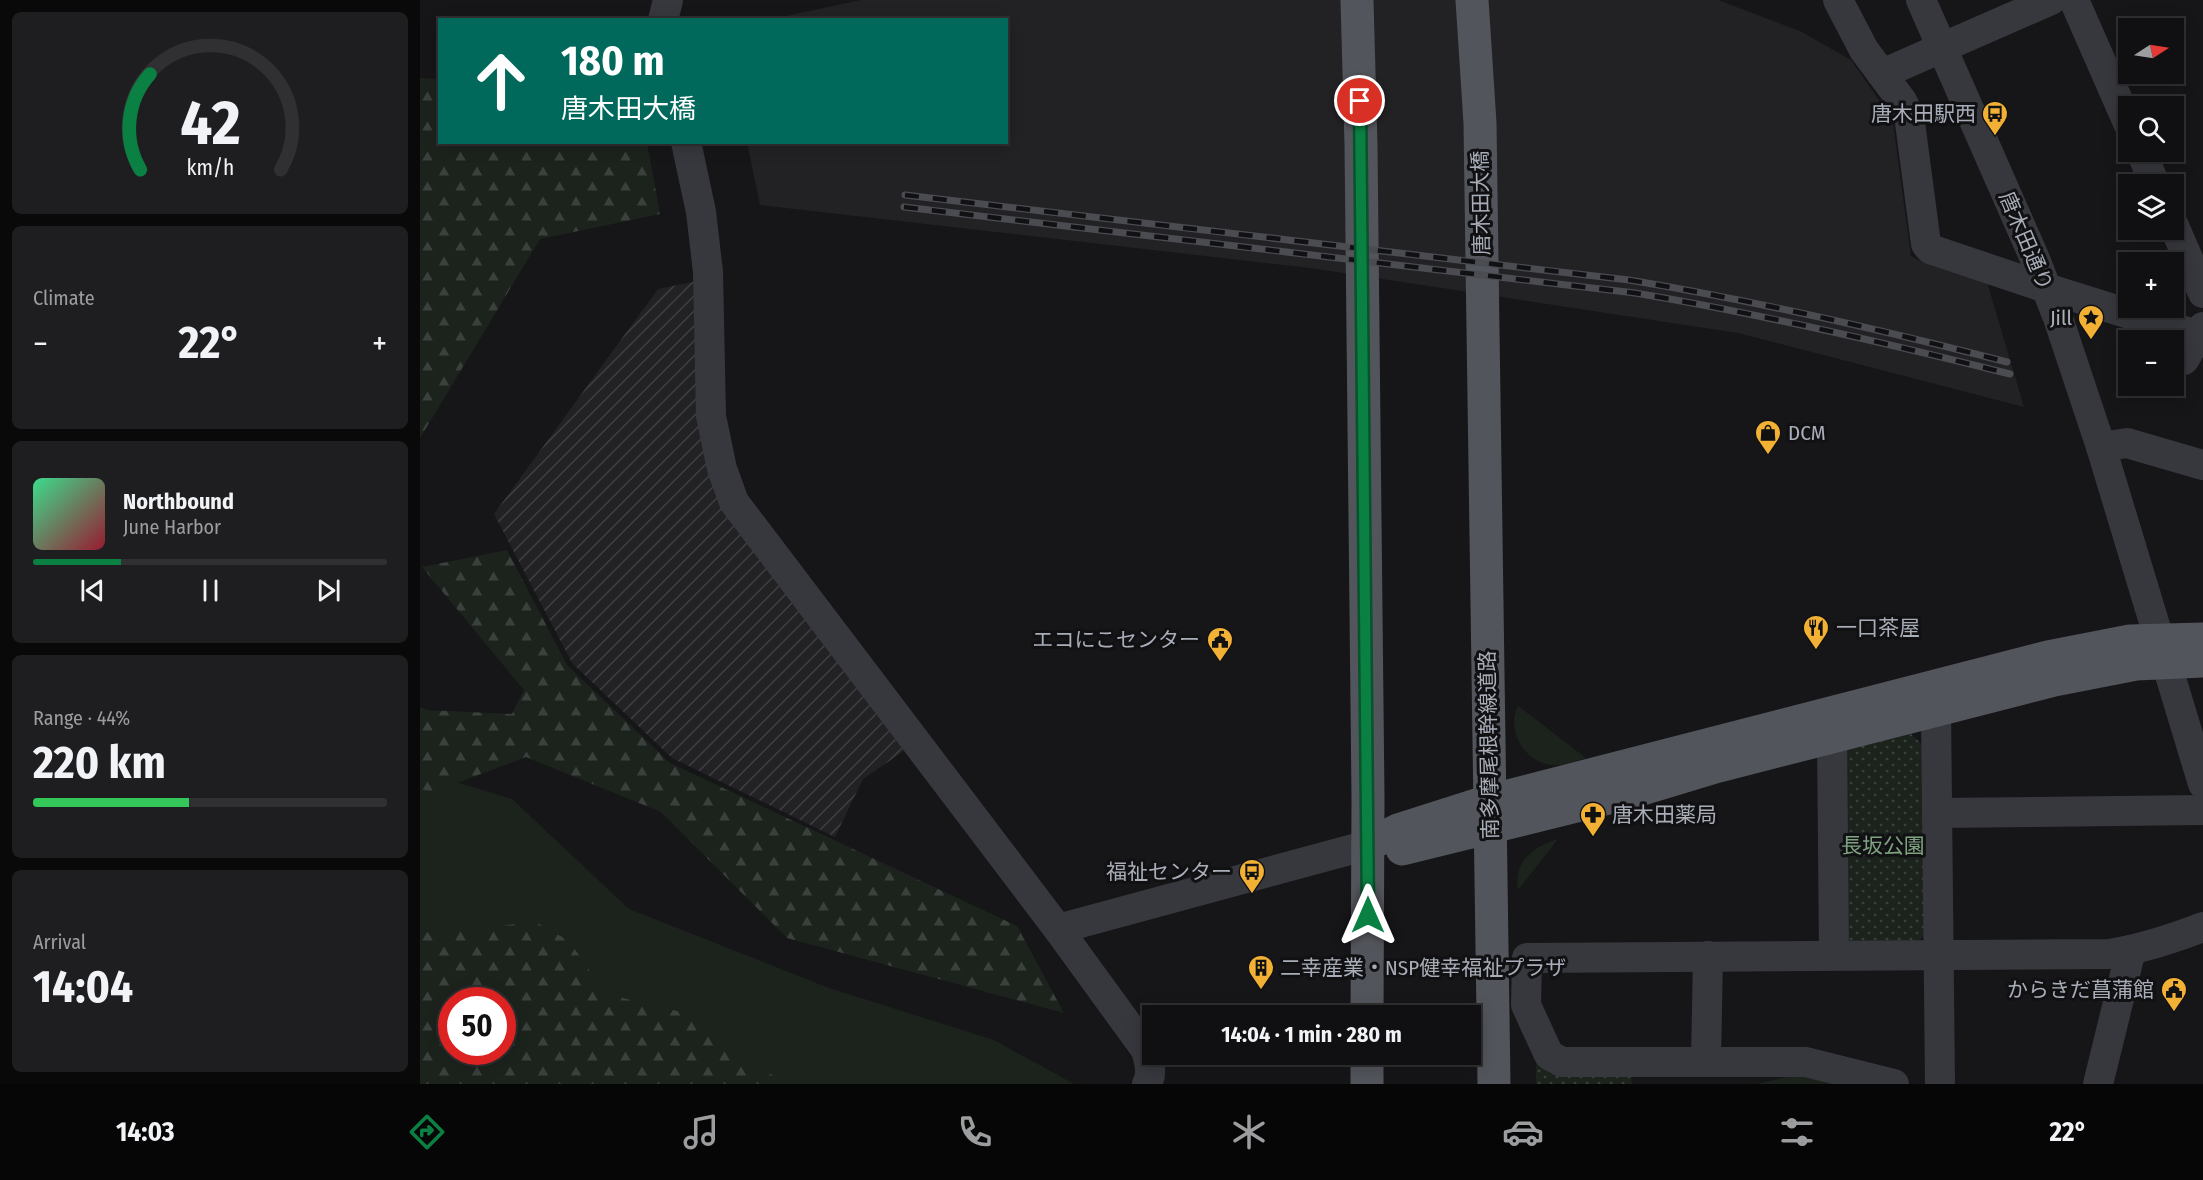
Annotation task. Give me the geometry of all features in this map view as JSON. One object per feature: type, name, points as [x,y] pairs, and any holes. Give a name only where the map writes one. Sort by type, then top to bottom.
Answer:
[{"type":"main road","points":[[1357,0],[1360,69],[1368,845],[1367,1005]]},
{"type":"main road","name":"唐木田大橋","points":[[1472,0],[1480,123],[1483,407]]},
{"type":"main road","name":"南多摩尾根幹線道路","points":[[1483,407],[1494,1084]]},
{"type":"main road","points":[[1368,845],[1398,830],[1629,793],[1715,767],[2055,680],[2113,668],[2203,639]]},
{"type":"main road","points":[[1489,815],[2037,659],[2100,645],[2163,650],[2203,661]]},
{"type":"main road","points":[[1367,1065],[1367,1084]]},
{"type":"street","points":[[664,18],[668,0]]},
{"type":"street","points":[[1838,0],[1864,50],[1902,101],[1909,115],[1926,244],[1930,249],[2052,303],[2141,329],[2202,333],[2184,360]]},
{"type":"street","name":"唐木田通り","points":[[1921,0],[2052,303],[2099,441],[2203,784]]},
{"type":"street","points":[[1882,74],[2051,0]]},
{"type":"street","points":[[2074,0],[2118,100]]},
{"type":"street","points":[[686,144],[701,212],[708,272],[711,416],[722,469],[734,502],[1058,929],[1146,1050],[1150,1065],[1147,1084]]},
{"type":"street","points":[[2180,240],[2203,293]]},
{"type":"street","points":[[2099,441],[2127,443],[2203,465]]},
{"type":"street","points":[[1936,710],[1940,1084]]},
{"type":"street","points":[[1832,737],[1834,954]]},
{"type":"street","points":[[1938,813],[2203,810]]},
{"type":"street","points":[[1058,929],[1368,845]]},
{"type":"street","points":[[1894,1084],[1806,1062],[1562,1062],[1549,1055],[1526,1005],[1527,957],[2109,954],[2178,937],[2203,927]]},
{"type":"street","points":[[2098,1084],[2131,950]]},
{"type":"street","points":[[1706,1061],[1708,956]]},
{"type":"shaded area","points":[[861,0],[1718,0],[1800,31],[1851,60],[1893,123],[1911,256],[1987,282],[2024,407],[1738,333],[1310,268],[760,205],[747,144],[1008,144],[1008,18],[777,18]]},
{"type":"shaded area","points":[[697,281],[700,425],[771,574],[904,751],[863,779],[835,837],[672,758],[572,663],[494,514],[658,289]]},
{"type":"green space","points":[[420,78],[438,79],[438,144],[647,144],[660,214],[540,239],[420,438]]},
{"type":"green space","points":[[507,550],[567,665],[670,763],[1017,926],[1064,1013],[787,938],[661,812],[526,757],[433,792],[420,789],[420,707],[427,710],[512,714],[524,690],[422,567]]},
{"type":"green space","points":[[1518,706],[1586,758],[1557,765],[1534,759],[1520,744],[1516,735],[1514,726]]},
{"type":"green space","name":"長坂公園","points":[[1911,734],[1923,745],[1926,933],[1915,945],[1852,945],[1843,933],[1842,759],[1847,749]]},
{"type":"green space","points":[[420,771],[512,799],[629,909],[829,988],[994,1040],[1074,1084],[420,1084]]},
{"type":"green space","points":[[1558,839],[1518,889],[1517,879],[1522,863],[1541,846]]},
{"type":"green space","points":[[536,922],[569,941],[606,994],[681,1012],[750,1063],[789,1084],[420,1084],[420,933]]},
{"type":"green space","points":[[1536,1053],[1543,1066],[1551,1074],[1631,1075],[1632,1084],[1536,1084]]},
{"type":"green space","points":[[1801,1074],[1841,1084],[1756,1084]]},
{"type":"railway","points":[[905,195],[1629,280],[1819,317],[2007,362]]},
{"type":"railway","points":[[904,207],[1635,293],[1824,330],[2010,374]]},
{"type":"place","name":"唐木田駅西","points":[[1995,137]]},
{"type":"place","name":"Jill","points":[[2091,341]]},
{"type":"place","name":"DCM","points":[[1768,456]]},
{"type":"place","name":"一口茶屋","points":[[1816,651]]},
{"type":"place","name":"エコにこセンター","points":[[1220,663]]},
{"type":"place","name":"唐木田薬局","points":[[1593,838]]},
{"type":"place","name":"福祉センター","points":[[1252,895]]},
{"type":"place","name":"二幸産業・NSP健幸福祉プラザ","points":[[1261,991]]},
{"type":"place","name":"からきだ菖蒲館","points":[[2174,1013]]},
{"type":"route","points":[[1360,101],[1368,915]]}]
